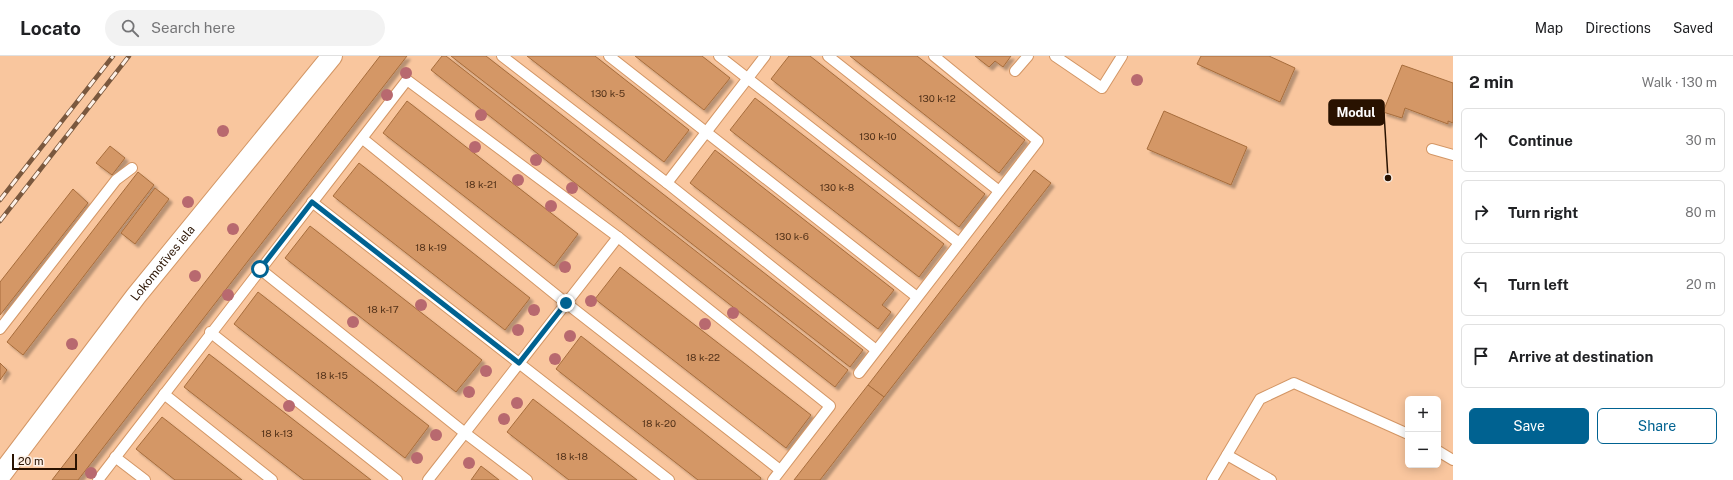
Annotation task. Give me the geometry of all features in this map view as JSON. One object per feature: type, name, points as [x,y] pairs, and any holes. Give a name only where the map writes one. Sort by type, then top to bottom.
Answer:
[{"type":"street","name":"Lokomotīves iela","points":[[0,476],[136,296],[332,56]]},
{"type":"lane","points":[[502,56],[667,183],[876,350]]},
{"type":"lane","points":[[610,56],[917,297]]},
{"type":"lane","points":[[719,56],[959,243]]},
{"type":"lane","points":[[667,183],[708,133],[765,56]]},
{"type":"lane","points":[[828,56],[999,191]]},
{"type":"lane","points":[[859,373],[1038,141],[934,56]]},
{"type":"lane","points":[[1014,71],[1028,56]]},
{"type":"lane","points":[[1055,56],[1102,88],[1122,56]]},
{"type":"lane","points":[[98,480],[210,332],[363,139],[407,80],[618,237],[830,406],[773,480]]},
{"type":"lane","points":[[363,139],[566,303],[780,470]]},
{"type":"lane","points":[[1432,148],[1453,155]]},
{"type":"lane","points":[[0,329],[116,180],[132,168]]},
{"type":"lane","points":[[312,202],[669,480]]},
{"type":"lane","points":[[428,480],[618,237]]},
{"type":"lane","points":[[260,269],[465,433],[527,480]]},
{"type":"lane","points":[[210,332],[397,480]]},
{"type":"lane","points":[[1212,480],[1260,399],[1294,383],[1405,433]]},
{"type":"lane","points":[[164,394],[272,480]]},
{"type":"lane","points":[[1441,453],[1453,460]]},
{"type":"lane","points":[[1227,455],[1271,480]]},
{"type":"lane","points":[[115,457],[145,480]]},
{"type":"building","points":[[380,56],[407,56],[78,480],[52,480]]},
{"type":"building","points":[[442,56],[446,56],[848,370],[835,387],[431,70]]},
{"type":"building","points":[[451,56],[486,56],[863,350],[850,367]]},
{"type":"building","points":[[527,56],[595,56],[689,130],[664,162]]},
{"type":"building","points":[[635,56],[702,56],[730,78],[704,110]]},
{"type":"building","points":[[789,56],[810,56],[985,194],[959,227],[771,79]]},
{"type":"building","points":[[850,56],[917,56],[1025,140],[999,173]]},
{"type":"building","points":[[975,56],[1011,56],[1003,67],[995,61],[989,67]]},
{"type":"building","points":[[1201,56],[1269,56],[1295,68],[1280,102],[1197,64]]},
{"type":"building","points":[[1402,65],[1453,83],[1453,123],[1448,121],[1448,124],[1405,108],[1402,118],[1383,112]]},
{"type":"building","points":[[755,98],[944,244],[919,277],[730,130]]},
{"type":"building","points":[[407,101],[578,234],[554,266],[383,133]]},
{"type":"building","points":[[1164,111],[1247,147],[1231,185],[1147,149]]},
{"type":"building","points":[[110,146],[125,158],[112,175],[96,163]]},
{"type":"building","points":[[715,150],[894,290],[882,305],[891,312],[878,329],[690,183]]},
{"type":"building","points":[[359,163],[530,298],[505,330],[333,196]]},
{"type":"building","points":[[1034,170],[1051,183],[884,397],[868,385]]},
{"type":"building","points":[[138,172],[154,185],[23,355],[7,342]]},
{"type":"building","points":[[155,188],[169,199],[135,244],[121,233]]},
{"type":"building","points":[[73,189],[88,203],[0,315],[0,282]]},
{"type":"building","points":[[310,226],[482,360],[456,392],[285,258]]},
{"type":"building","points":[[620,267],[811,415],[786,448],[595,299]]},
{"type":"building","points":[[258,292],[429,426],[405,458],[234,324]]},
{"type":"building","points":[[581,336],[761,478],[760,480],[698,480],[556,369]]},
{"type":"building","points":[[209,354],[371,480],[304,480],[184,387]]},
{"type":"building","points":[[0,363],[7,370],[0,380]]},
{"type":"building","points":[[868,385],[884,397],[820,480],[794,480]]},
{"type":"building","points":[[533,399],[637,480],[569,480],[507,432]]},
{"type":"building","points":[[162,417],[242,480],[175,480],[136,449]]},
{"type":"building","points":[[481,466],[499,480],[471,480]]},
{"type":"railway","points":[[0,200],[113,56]]},
{"type":"railway","points":[[0,221],[129,56]]},
{"type":"place","name":"Modul","points":[[1388,178]]},
{"type":"route","points":[[260,269],[312,202],[519,363],[566,303]]}]
